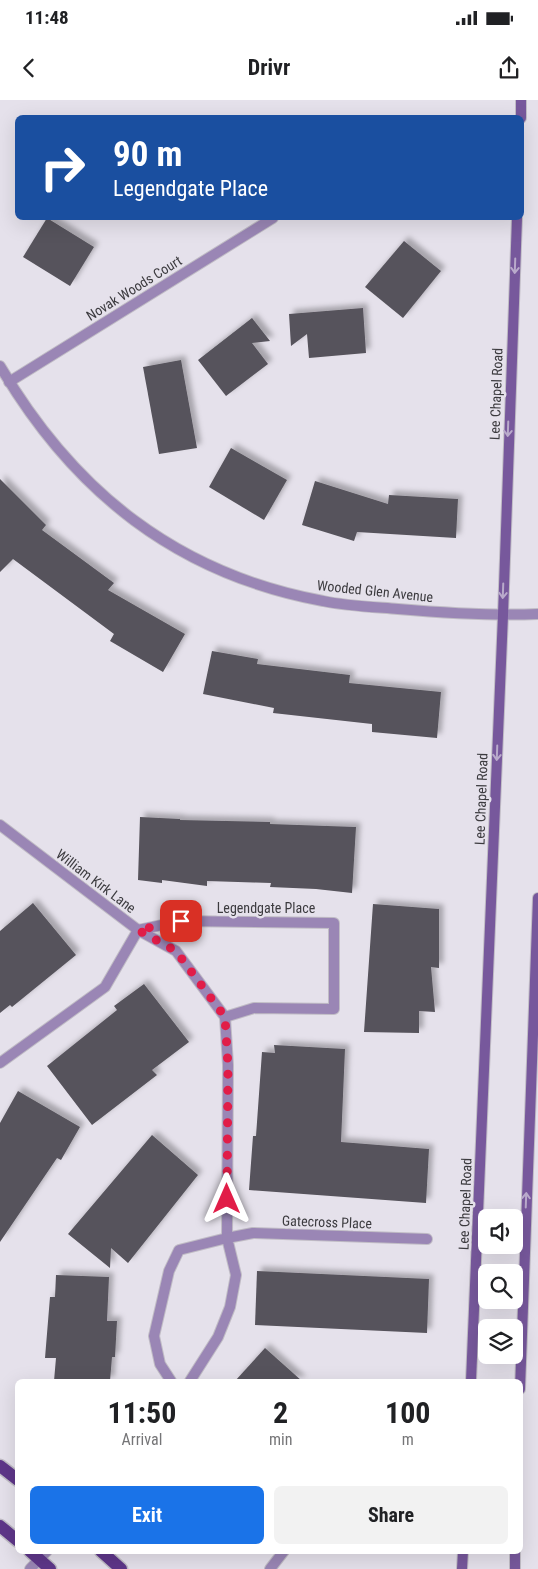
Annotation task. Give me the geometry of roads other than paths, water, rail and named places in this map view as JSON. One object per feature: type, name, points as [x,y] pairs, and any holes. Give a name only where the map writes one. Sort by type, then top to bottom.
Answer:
[{"type":"main road","points":[[521,115],[522,100]]},
{"type":"main road","name":"Lee Chapel Road","points":[[471,1379],[503,616],[517,220]]},
{"type":"main road","points":[[520,1379],[538,898]]},
{"type":"main road","points":[[0,1466],[15,1478]]},
{"type":"main road","points":[[0,1526],[15,1538]]},
{"type":"main road","points":[[104,1554],[121,1569]]},
{"type":"main road","points":[[462,1569],[463,1554]]},
{"type":"main road","points":[[515,1554],[515,1569]]},
{"type":"main road","points":[[37,1558],[50,1569]]},
{"type":"street","name":"Novak Woods Court","points":[[9,382],[270,220]]},
{"type":"street","name":"Wooded Glen Avenue","points":[[0,366],[43,431],[74,468],[114,506],[170,545],[203,563],[261,586],[323,601],[422,612],[503,616],[538,614]]},
{"type":"street","name":"William Kirk Lane","points":[[0,825],[138,930],[176,951],[225,1017]]},
{"type":"street","name":"Legendgate Place","points":[[138,930],[181,921],[334,922],[334,1009],[254,1008],[225,1017]]},
{"type":"street","points":[[0,1063],[105,986],[138,930]]},
{"type":"street","points":[[191,1379],[218,1337],[230,1307],[236,1275],[227,1238],[228,1066],[225,1017]]},
{"type":"street","name":"Gatecross Place","points":[[227,1238],[253,1233],[427,1239]]},
{"type":"street","points":[[170,1379],[160,1364],[154,1336],[169,1271],[179,1250],[227,1238]]},
{"type":"street","points":[[270,1569],[282,1554]]}]
